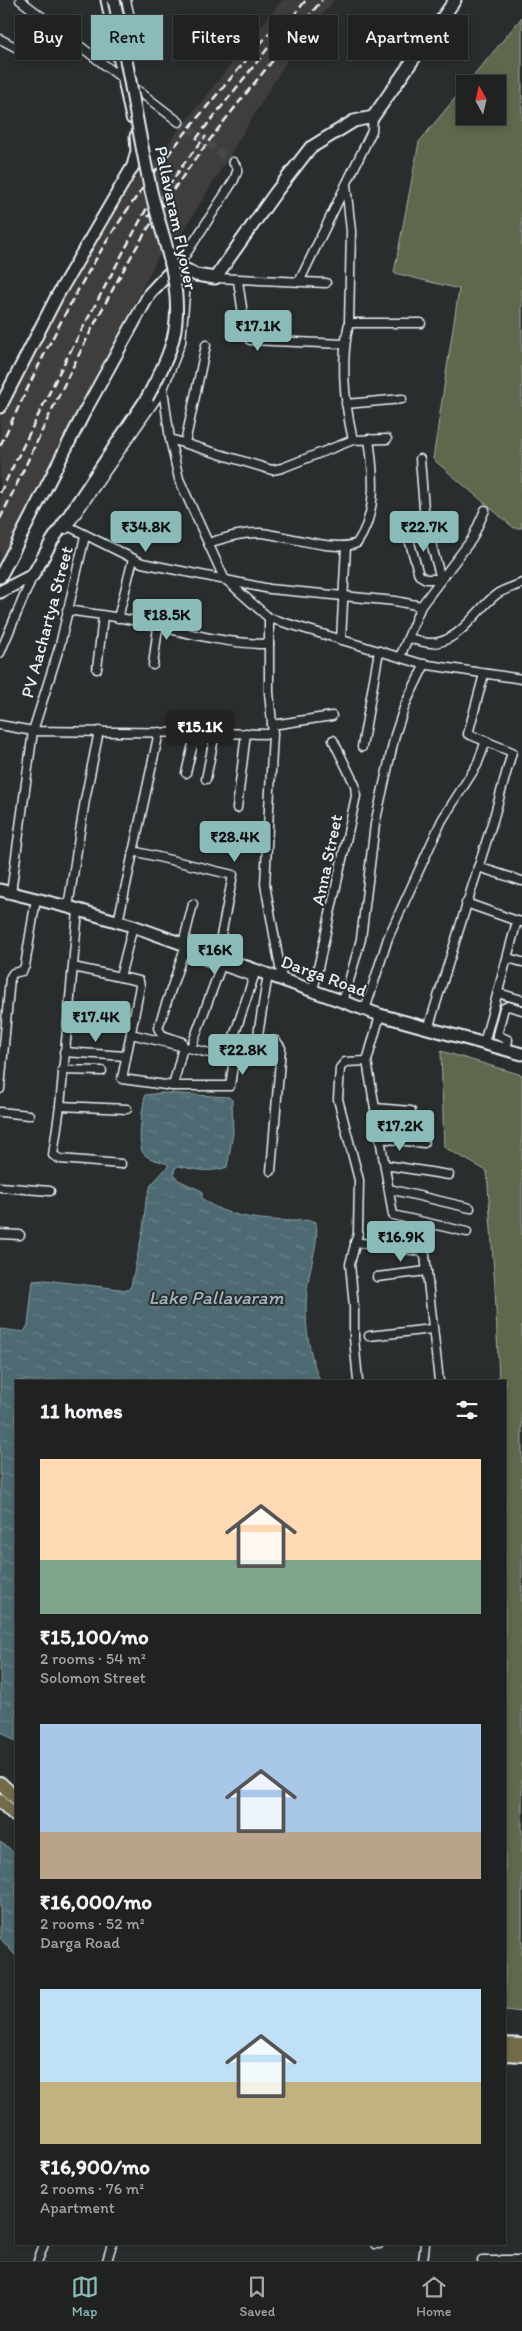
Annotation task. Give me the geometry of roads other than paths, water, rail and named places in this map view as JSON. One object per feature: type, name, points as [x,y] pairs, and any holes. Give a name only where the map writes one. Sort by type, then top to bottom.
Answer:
[{"type":"main road","points":[[0,1783],[15,1797]]},
{"type":"main road","points":[[0,1801],[15,1815]]},
{"type":"main road","points":[[506,2044],[522,2045]]},
{"type":"main road","points":[[506,2054],[522,2055]]},
{"type":"street","points":[[20,0],[179,122]]},
{"type":"street","points":[[0,406],[57,296],[133,166],[137,151],[137,142],[108,0]]},
{"type":"street","name":"Pallavaram Flyover","points":[[33,575],[57,534],[147,398],[168,357],[174,337],[177,292],[146,166],[131,80],[114,0]]},
{"type":"street","points":[[121,66],[130,56],[133,42],[126,0]]},
{"type":"street","points":[[299,282],[372,132],[373,117],[454,0]]},
{"type":"street","points":[[0,39],[15,47]]},
{"type":"street","points":[[215,278],[280,186],[310,148],[354,121],[373,117]]},
{"type":"street","points":[[57,534],[63,532],[68,526],[163,389],[181,342],[182,269],[234,180],[238,169],[233,162]]},
{"type":"street","points":[[346,185],[351,231],[349,323],[344,344],[344,393],[353,440]]},
{"type":"street","points":[[0,577],[85,411],[150,293],[167,275],[182,269],[196,276],[238,281],[326,283]]},
{"type":"street","points":[[238,281],[246,334],[250,340],[344,344]]},
{"type":"street","points":[[349,323],[421,323]]},
{"type":"street","points":[[185,443],[206,345]]},
{"type":"street","points":[[163,389],[170,439],[179,479],[224,578],[270,618],[425,664],[522,679]]},
{"type":"street","points":[[346,404],[402,399]]},
{"type":"street","points":[[170,439],[272,470],[282,468],[353,440],[387,439]]},
{"type":"street","points":[[208,543],[243,534],[262,534],[346,546],[357,543],[362,536],[372,501],[373,471],[369,440]]},
{"type":"street","points":[[420,459],[425,520],[441,579]]},
{"type":"street","points":[[400,657],[421,606],[472,539],[485,510]]},
{"type":"street","points":[[425,520],[405,525],[417,572],[426,579],[441,579]]},
{"type":"street","points":[[68,526],[142,563],[224,578],[270,589],[421,606]]},
{"type":"street","name":"PV Aachartya Street","points":[[5,891],[32,731],[60,645],[85,536]]},
{"type":"street","points":[[341,640],[346,546]]},
{"type":"street","points":[[118,618],[133,559]]},
{"type":"street","points":[[0,592],[33,575]]},
{"type":"street","points":[[0,653],[33,575]]},
{"type":"street","points":[[408,638],[429,643],[442,642],[455,634],[498,592],[522,583]]},
{"type":"street","points":[[68,610],[158,626],[217,640],[242,644],[269,644]]},
{"type":"street","points":[[97,669],[103,616]]},
{"type":"street","points":[[270,618],[269,692],[273,734],[265,884],[282,979]]},
{"type":"street","points":[[152,665],[158,626]]},
{"type":"street","points":[[362,747],[379,651]]},
{"type":"street","points":[[343,1002],[361,938],[375,824],[396,735],[405,705],[425,664]]},
{"type":"street","points":[[428,1028],[512,752],[468,734],[484,674]]},
{"type":"street","points":[[272,725],[332,716]]},
{"type":"street","points":[[0,726],[32,731],[99,730],[273,734]]},
{"type":"street","points":[[99,730],[85,800],[73,909],[73,967],[60,1106],[53,1155],[56,1158],[121,1164]]},
{"type":"street","points":[[118,922],[159,732]]},
{"type":"street","points":[[186,773],[196,732]]},
{"type":"street","points":[[206,779],[215,733]]},
{"type":"street","points":[[237,808],[246,733]]},
{"type":"street","name":"Anna Street","points":[[313,991],[356,796],[355,785],[332,740]]},
{"type":"street","points":[[364,1010],[388,938],[442,820],[477,765],[486,741]]},
{"type":"street","points":[[134,851],[233,875],[219,961],[192,1045]]},
{"type":"street","points":[[478,867],[522,881]]},
{"type":"street","name":"Darga Road","points":[[5,891],[133,926],[219,961],[255,973],[268,974],[380,1016],[522,1054]]},
{"type":"street","points":[[0,1089],[10,978],[13,972],[22,971],[24,966],[36,899]]},
{"type":"street","points":[[466,903],[520,922],[484,1044]]},
{"type":"street","points":[[193,904],[184,947],[158,1028],[162,1035],[221,1053],[230,1048],[255,973]]},
{"type":"street","points":[[120,977],[133,926]]},
{"type":"street","points":[[508,958],[522,962]]},
{"type":"street","points":[[73,967],[139,981],[132,1034],[122,1079],[173,1086],[230,1086],[234,1059],[132,1034]]},
{"type":"street","points":[[257,1041],[268,974]]},
{"type":"street","points":[[498,993],[522,1000]]},
{"type":"street","points":[[506,1050],[508,1040],[497,1035],[504,1008],[508,1006],[522,1010]]},
{"type":"street","points":[[69,1008],[134,1019]]},
{"type":"street","points":[[380,1016],[367,1061],[393,1215],[468,1232]]},
{"type":"street","points":[[244,1040],[276,1041],[282,1048],[271,1171]]},
{"type":"street","points":[[173,1086],[183,1047]]},
{"type":"street","points":[[64,1052],[126,1056]]},
{"type":"street","points":[[358,1380],[350,1264],[358,1233],[359,1180],[338,1099],[340,1068],[345,1062],[367,1061]]},
{"type":"street","points":[[62,1070],[102,1071]]},
{"type":"street","points":[[60,1106],[127,1109]]},
{"type":"street","points":[[375,1108],[410,1111]]},
{"type":"street","points":[[0,1112],[29,1115]]},
{"type":"street","points":[[380,1138],[424,1143]]},
{"type":"street","points":[[385,1165],[450,1175]]},
{"type":"street","points":[[0,1187],[50,1191]]},
{"type":"street","points":[[389,1189],[470,1208]]},
{"type":"street","points":[[0,1234],[20,1235]]},
{"type":"street","points":[[355,1242],[420,1251],[425,1255],[439,1380]]},
{"type":"street","points":[[377,1277],[428,1271]]},
{"type":"street","points":[[369,1336],[432,1329]]},
{"type":"street","points":[[38,2261],[44,2245]]},
{"type":"street","points":[[107,2261],[112,2245]]},
{"type":"street","points":[[424,2261],[425,2245]]},
{"type":"street","points":[[482,2261],[522,2260]]},
{"type":"water","name":"Lake Pallavaram","points":[[162,1093],[229,1097],[232,1100],[233,1133],[227,1167],[209,1170],[197,1170],[179,1166],[175,1168],[174,1174],[178,1180],[202,1191],[202,1198],[211,1205],[245,1217],[316,1222],[316,1242],[307,1290],[306,1316],[309,1342],[320,1380],[15,1380],[15,1741],[0,1731],[0,1329],[24,1332],[28,1325],[33,1281],[45,1280],[128,1290],[131,1286],[143,1230],[146,1201],[151,1185],[169,1165],[147,1156],[142,1150],[140,1143],[145,1095]]},
{"type":"water","points":[[0,1842],[9,1848],[15,1856],[15,1955],[0,1938]]},
{"type":"tunnel","points":[[179,122],[233,162]]},
{"type":"railway","points":[[196,139],[306,0]]},
{"type":"railway","points":[[0,519],[97,320],[132,255],[153,221],[222,124],[322,0]]},
{"type":"railway","points":[[0,446],[60,323],[111,234],[148,181],[205,109],[269,34]]},
{"type":"railway","points":[[148,217],[185,162],[206,136]]},
{"type":"railway","points":[[0,493],[62,367],[148,206]]}]
